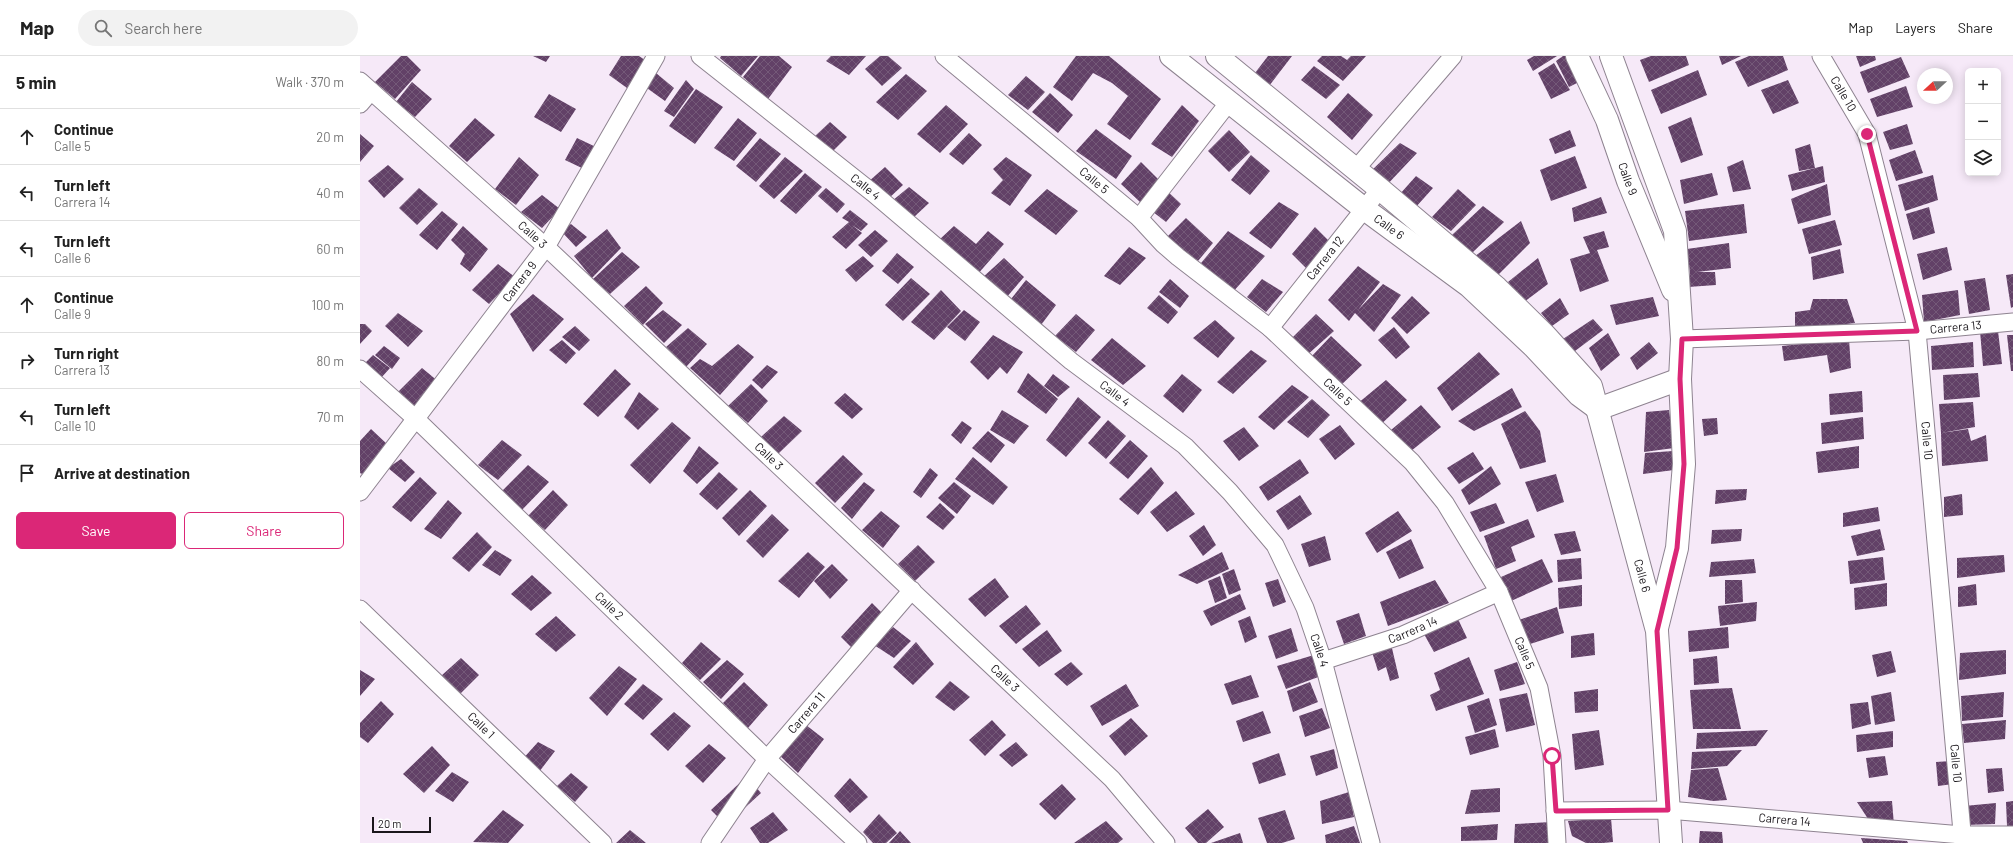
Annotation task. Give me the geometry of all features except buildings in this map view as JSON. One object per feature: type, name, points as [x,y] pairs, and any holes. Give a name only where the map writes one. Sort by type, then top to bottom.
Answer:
[{"type":"street","name":"Carrera 9","points":[[360,492],[546,247],[656,56]]},
{"type":"street","name":"Calle 4","points":[[700,56],[872,194],[1071,361],[1185,446],[1230,492],[1274,545],[1305,608],[1323,660],[1370,843]]},
{"type":"street","name":"Calle 5","points":[[944,56],[1139,218],[1163,244],[1178,257],[1270,328],[1412,462],[1445,503],[1499,592],[1539,688],[1552,756],[1557,843]]},
{"type":"street","name":"Calle 6","points":[[1171,56],[1363,208],[1470,286],[1534,347],[1579,395],[1598,408]]},
{"type":"street","name":"Calle 6","points":[[1217,56],[1380,189],[1497,288],[1545,335],[1591,386],[1657,631],[1671,843]]},
{"type":"street","points":[[1355,170],[1453,56]]},
{"type":"street","name":"Calle 9","points":[[1577,56],[1606,120],[1648,233],[1679,302]]},
{"type":"street","name":"Calle 9","points":[[1611,56],[1674,231],[1682,339],[1680,379],[1684,464],[1677,548],[1657,631]]},
{"type":"street","name":"Calle 10","points":[[1821,56],[1867,134],[1917,331],[1962,839]]},
{"type":"street","name":"Calle 3","points":[[365,86],[546,247],[1112,779],[1166,843]]},
{"type":"street","points":[[360,104],[365,86]]},
{"type":"street","points":[[1139,218],[1229,102]]},
{"type":"street","name":"Carrera 12","points":[[1270,328],[1363,208],[1380,189]]},
{"type":"street","name":"Carrera 13","points":[[1682,339],[1917,331],[2013,322]]},
{"type":"street","name":"Calle 2","points":[[360,369],[416,419],[767,759],[858,843]]},
{"type":"street","points":[[1598,408],[1680,379]]},
{"type":"street","name":"Carrera 11","points":[[710,843],[767,759],[912,590]]},
{"type":"street","name":"Carrera 14","points":[[1323,660],[1403,635],[1499,592]]},
{"type":"street","name":"Calle 1","points":[[360,609],[603,843]]},
{"type":"street","name":"Carrera 14","points":[[1556,811],[1668,810],[1962,839],[2013,834]]},
{"type":"route","points":[[1552,756],[1556,811],[1668,810],[1657,631],[1677,548],[1684,464],[1680,379],[1682,339],[1917,331],[1867,134]]}]
